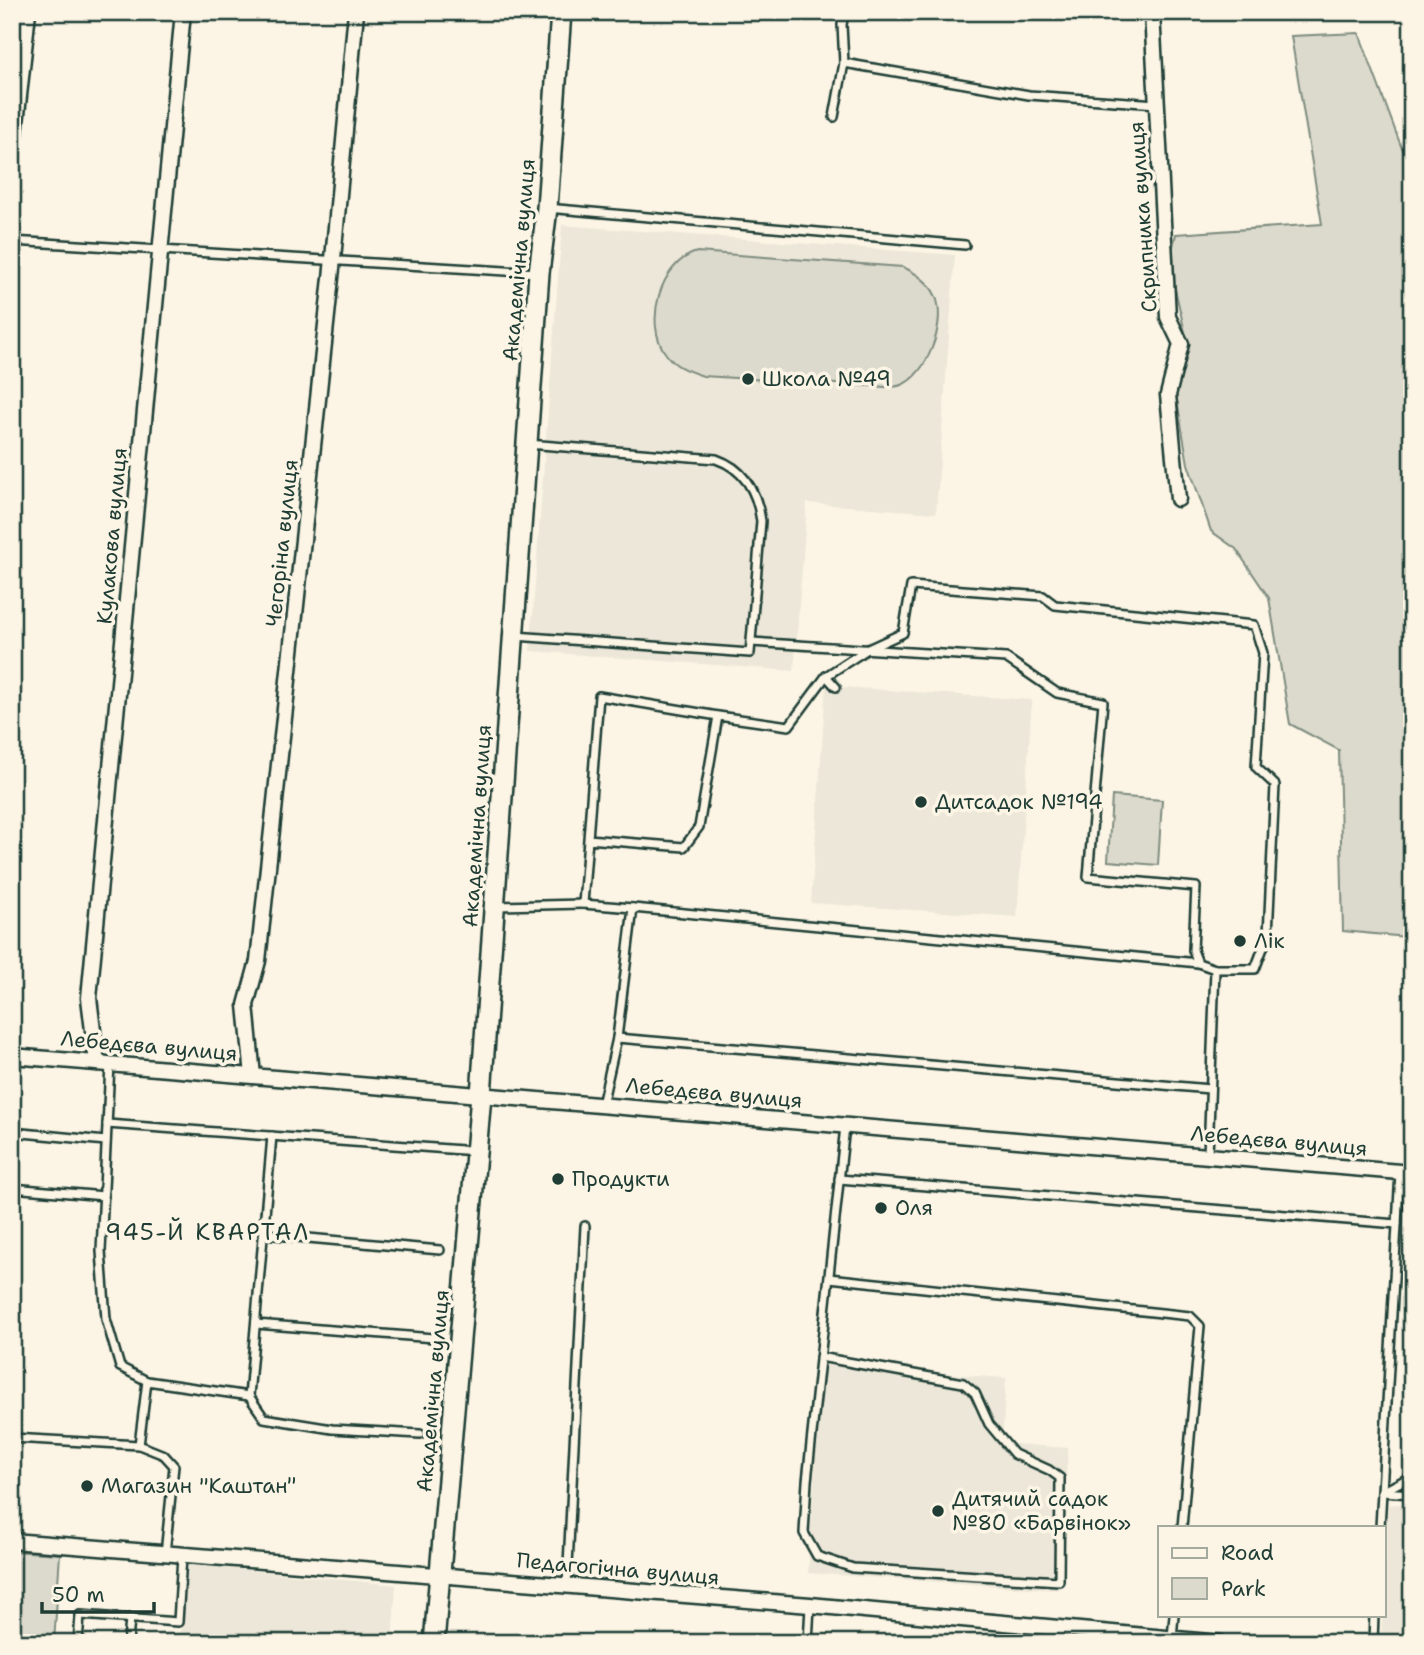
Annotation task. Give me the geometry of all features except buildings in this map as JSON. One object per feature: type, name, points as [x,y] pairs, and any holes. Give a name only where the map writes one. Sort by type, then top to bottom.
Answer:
[{"type":"main road","name":"Академічна вулиця","points":[[434,1643],[477,1151],[539,273],[547,208],[561,12]]},
{"type":"street","points":[[12,162],[28,12]]},
{"type":"street","name":"Кулакова вулиця","points":[[104,1063],[89,998],[183,12]]},
{"type":"street","name":"Чегоріна вулиця","points":[[253,1076],[246,1005],[258,961],[333,259],[356,12]]},
{"type":"street","name":"Скрипника вулиця","points":[[1152,12],[1168,317],[1181,344],[1168,396],[1178,499]]},
{"type":"street","name":"Лебедєва вулиця","points":[[12,1055],[1406,1173]]},
{"type":"street","name":"Педагогічна вулиця","points":[[12,1541],[810,1605],[1220,1643]]},
{"type":"lane","points":[[834,117],[844,63],[844,12]]},
{"type":"lane","points":[[844,63],[1029,95],[1157,104]]},
{"type":"lane","points":[[547,208],[965,245]]},
{"type":"lane","points":[[12,242],[539,273]]},
{"type":"lane","points":[[514,636],[750,653],[761,522],[755,492],[738,471],[716,458],[527,444]]},
{"type":"lane","points":[[494,906],[583,904],[632,908],[1198,963],[1215,969],[1255,969],[1268,935],[1275,785],[1256,767],[1263,653],[1254,625],[1055,605],[1043,596],[911,586],[903,633],[866,650],[826,676],[789,726],[599,695],[583,904]]},
{"type":"lane","points":[[751,642],[1006,658],[1057,693],[1103,702],[1088,877],[1196,887],[1194,950],[1198,963]]},
{"type":"lane","points":[[826,676],[836,687]]},
{"type":"lane","points":[[588,839],[684,847],[699,827],[718,716]]},
{"type":"lane","points":[[602,1105],[617,1038],[632,908]]},
{"type":"lane","points":[[1208,1156],[1215,969]]},
{"type":"lane","points":[[617,1038],[1210,1089]]},
{"type":"lane","points":[[104,1063],[107,1124],[101,1251],[106,1319],[120,1367],[147,1381],[250,1396]]},
{"type":"lane","points":[[107,1124],[477,1151]]},
{"type":"lane","points":[[820,1357],[963,1383],[975,1393],[989,1424],[1014,1454],[1049,1469],[1060,1478],[1059,1581],[853,1568],[817,1556],[804,1533],[807,1481],[820,1357],[829,1278],[845,1125]]},
{"type":"lane","points":[[12,1132],[106,1141]]},
{"type":"lane","points":[[272,1136],[250,1396],[264,1418],[332,1429],[420,1434]]},
{"type":"lane","points":[[1380,1526],[1397,1224],[1406,1173]]},
{"type":"lane","points":[[839,1179],[1397,1224]]},
{"type":"lane","points":[[12,1188],[104,1196]]},
{"type":"lane","points":[[567,1586],[585,1226]]},
{"type":"lane","points":[[264,1234],[440,1250]]},
{"type":"lane","points":[[829,1278],[1190,1316],[1200,1326],[1182,1526]]},
{"type":"lane","points":[[256,1324],[433,1338]]},
{"type":"lane","points":[[139,1445],[147,1381]]},
{"type":"lane","points":[[12,1438],[139,1445],[164,1455],[173,1466],[165,1554]]},
{"type":"lane","points":[[1382,1492],[1412,1476]]},
{"type":"lane","points":[[1382,1492],[1412,1494]]},
{"type":"lane","points":[[78,1643],[80,1615],[177,1622],[182,1556]]},
{"type":"lane","points":[[808,1643],[810,1605]]},
{"type":"lane","points":[[1172,1638],[1174,1616]]},
{"type":"lane","points":[[1370,1643],[1373,1641],[1374,1616]]},
{"type":"lane","points":[[128,1643],[130,1618]]},
{"type":"shaded area","name":"Школа №49","points":[[562,225],[955,255],[936,513],[807,503],[794,671],[530,651]]},
{"type":"shaded area","name":"Дитсадок №194","points":[[826,686],[1032,700],[1017,917],[811,903]]},
{"type":"shaded area","name":"Дитячий садок №80 «Барвінок»","points":[[822,1365],[1006,1378],[1002,1443],[1068,1448],[1058,1590],[808,1573]]},
{"type":"shaded area","points":[[1412,1503],[1412,1643],[1381,1643],[1382,1616],[1386,1616],[1388,1505]]},
{"type":"shaded area","points":[[186,1564],[396,1585],[392,1643],[180,1643]]},
{"type":"green space","points":[[1359,33],[1401,146],[1412,164],[1412,968],[1406,937],[1343,931],[1339,750],[1290,724],[1269,598],[1236,549],[1211,531],[1188,464],[1176,395],[1187,341],[1169,263],[1176,234],[1322,224],[1291,36]]},
{"type":"green space","points":[[697,252],[903,267],[924,280],[937,300],[938,323],[932,349],[919,371],[910,380],[893,387],[703,376],[687,370],[666,354],[659,341],[656,311],[659,296],[673,268],[684,258]]},
{"type":"green space","points":[[1112,796],[1162,800],[1158,865],[1108,861]]},
{"type":"green space","points":[[12,1551],[60,1554],[54,1643],[12,1643]]},
{"type":"place","name":"Школа №49","points":[[748,379]]},
{"type":"place","name":"Дитсадок №194","points":[[921,802]]},
{"type":"place","name":"Лік","points":[[1240,941]]},
{"type":"place","name":"Продукти","points":[[558,1179]]},
{"type":"place","name":"Оля","points":[[881,1208]]},
{"type":"place","name":"Магазин \"Каштан\"","points":[[87,1486]]},
{"type":"place","name":"Дитячий садок №80 «Барвінок»","points":[[938,1511]]},
{"type":"district","name":"945-Й КВАРТАЛ","points":[[208,1232]]}]
